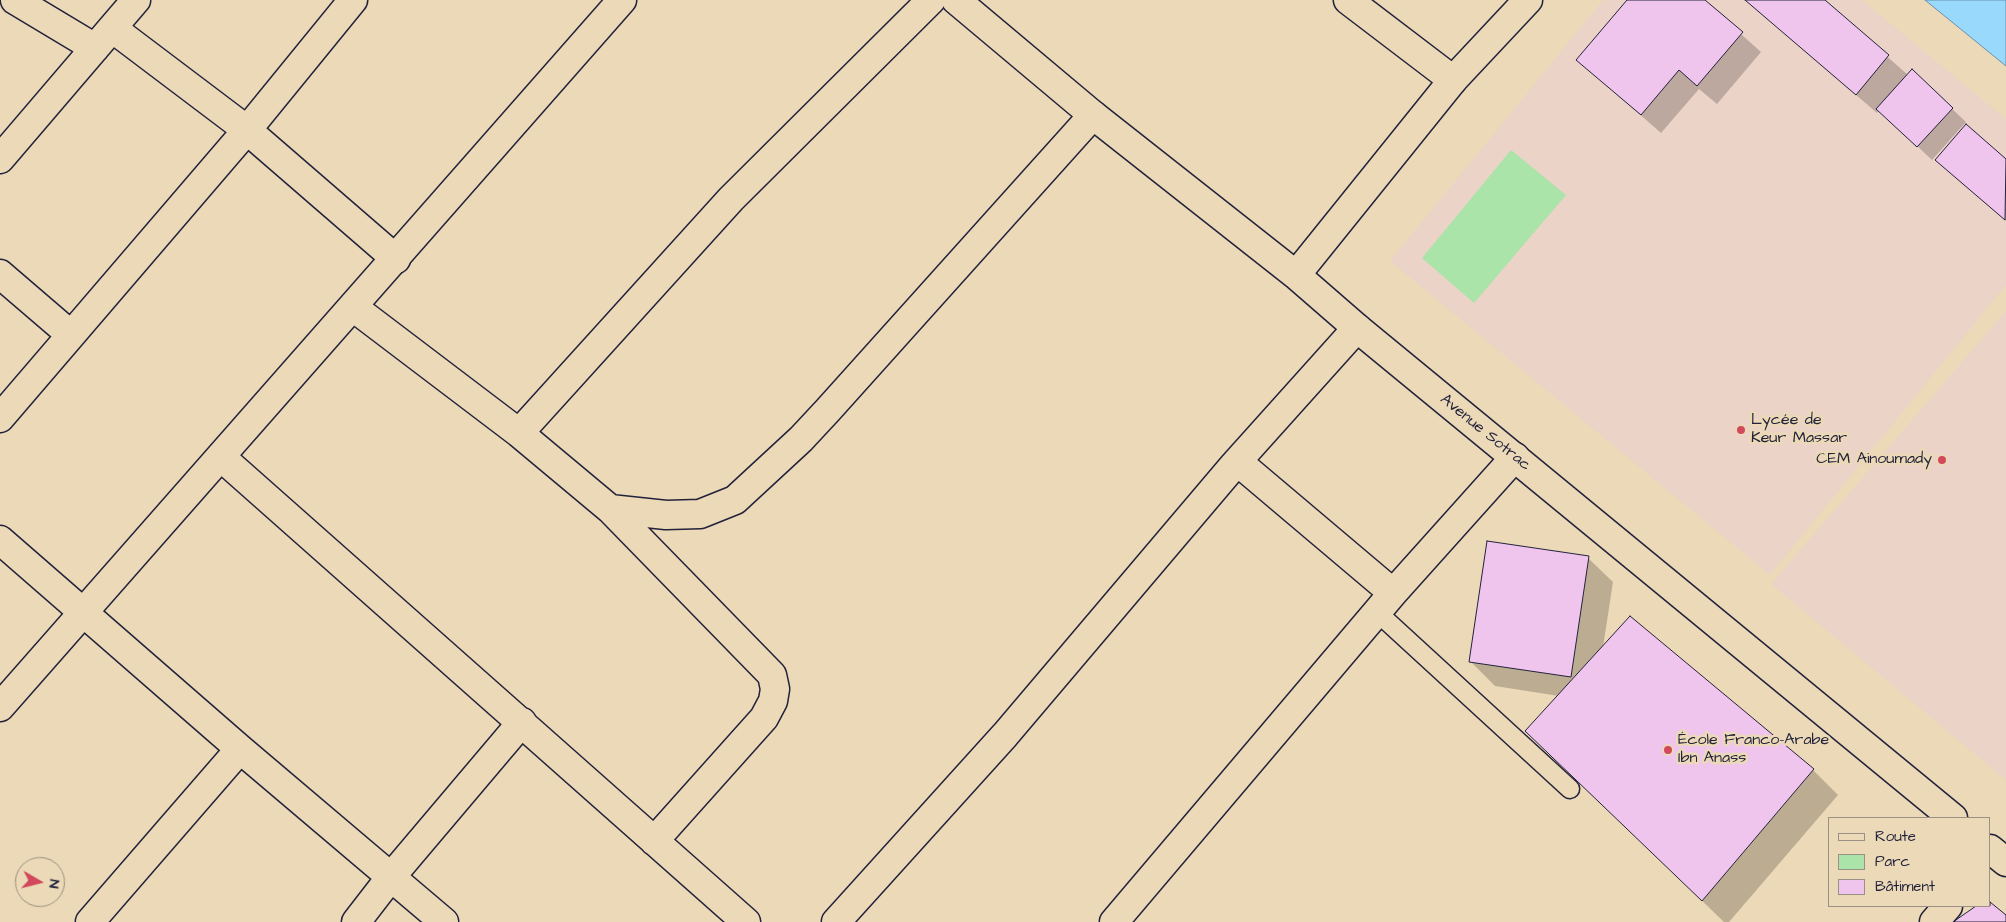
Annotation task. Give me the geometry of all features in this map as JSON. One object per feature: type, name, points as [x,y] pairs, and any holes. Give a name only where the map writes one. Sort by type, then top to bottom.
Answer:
[{"type":"street","points":[[15,0],[104,38],[247,130],[396,259]]},
{"type":"street","points":[[2,152],[136,0]]},
{"type":"street","points":[[0,418],[247,130],[353,0]]},
{"type":"street","points":[[0,707],[622,0]]},
{"type":"street","points":[[519,433],[730,199],[930,0]]},
{"type":"street","name":"Avenue Sotrac","points":[[956,0],[1093,115],[1296,275],[1356,328],[1952,817]]},
{"type":"street","points":[[1348,0],[1453,80]]},
{"type":"street","points":[[1296,275],[1453,80],[1528,0]]},
{"type":"street","points":[[610,509],[666,515],[700,514],[735,500],[794,446],[828,410],[1093,115]]},
{"type":"street","points":[[0,274],[71,335]]},
{"type":"street","points":[[353,307],[519,433],[610,509],[772,675],[775,689],[773,702],[764,718],[654,841]]},
{"type":"street","points":[[836,922],[1005,735],[1238,462],[1356,328]]},
{"type":"street","points":[[221,457],[746,922]]},
{"type":"street","points":[[1114,922],[1385,603],[1515,457]]},
{"type":"street","points":[[1238,462],[1385,603]]},
{"type":"street","points":[[0,540],[240,749],[444,922]]},
{"type":"street","points":[[356,922],[390,878],[522,722]]},
{"type":"street","points":[[90,922],[240,749]]},
{"type":"street","points":[[1934,922],[1947,907]]},
{"type":"lane","points":[[1385,603],[1570,788]]},
{"type":"shaded area","name":"Lycée de Keur Massar","points":[[1603,0],[1862,0],[2006,119],[2006,285],[1770,575],[1390,261]]},
{"type":"shaded area","name":"CEM Ainoumady","points":[[2006,311],[2006,780],[1771,584]]},
{"type":"green space","points":[[1511,150],[1566,195],[1474,303],[1422,258]]},
{"type":"water","points":[[1925,0],[2006,0],[2006,66]]},
{"type":"building","points":[[1627,0],[1705,0],[1743,32],[1697,86],[1679,70],[1641,115],[1576,60]]},
{"type":"building","points":[[1745,0],[1825,0],[1889,55],[1856,95]]},
{"type":"building","points":[[1912,69],[1953,108],[1917,147],[1876,109]]},
{"type":"building","points":[[1966,124],[2006,159],[2005,220],[1935,160]]},
{"type":"building","points":[[1487,541],[1589,556],[1571,677],[1469,662]]},
{"type":"building","name":"École Franco-Arabe Ibn Anass","points":[[1630,616],[1814,769],[1702,901],[1525,731]]},
{"type":"building","points":[[1991,903],[2006,915],[2006,922],[1953,922],[1975,907],[1991,907]]},
{"type":"place","name":"Lycée de Keur Massar","points":[[1741,430]]},
{"type":"place","name":"CEM Ainoumady","points":[[1942,460]]},
{"type":"place","name":"École Franco-Arabe Ibn Anass","points":[[1668,750]]}]
